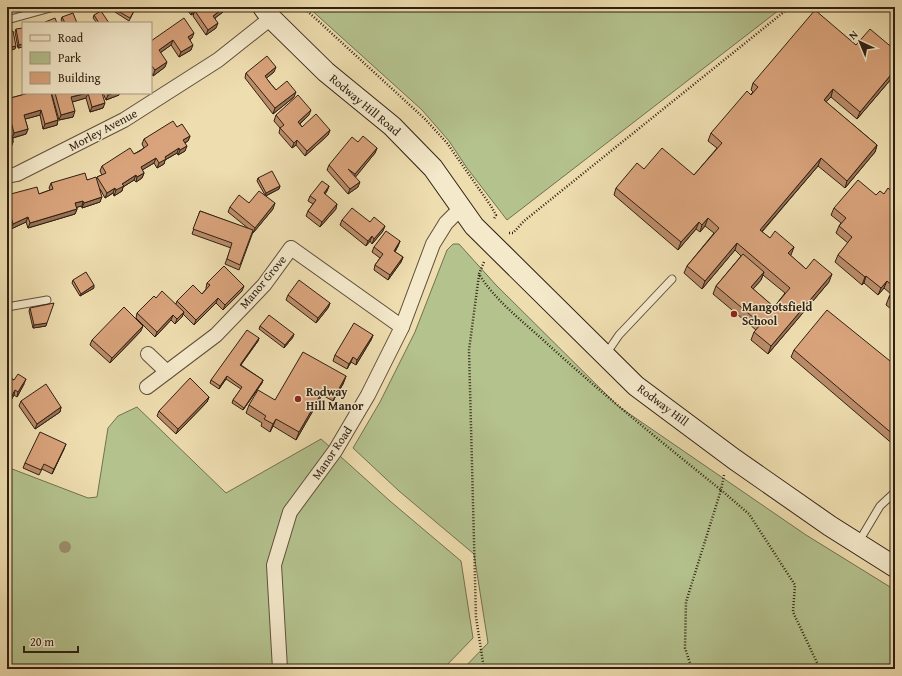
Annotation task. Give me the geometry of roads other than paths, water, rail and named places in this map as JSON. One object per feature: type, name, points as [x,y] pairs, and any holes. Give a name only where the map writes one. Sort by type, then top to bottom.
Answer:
[{"type":"street","name":"Morley Avenue","points":[[7,176],[18,174],[124,120],[218,60],[267,12]]},
{"type":"street","name":"Rodway Hill Road","points":[[267,12],[326,72],[392,126],[433,168],[462,207]]},
{"type":"street","name":"Manor Road","points":[[280,669],[274,566],[290,512],[335,451],[368,396],[402,327],[433,244],[446,223],[462,207]]},
{"type":"street","name":"Rodway Hill","points":[[462,207],[474,226],[636,386],[734,459],[895,567]]},
{"type":"street","name":"Manor Grove","points":[[147,387],[216,335],[264,285],[291,248],[402,327]]},
{"type":"street","points":[[148,354],[167,372]]},
{"type":"lane","points":[[7,20],[54,7]]},
{"type":"lane","points":[[605,356],[620,335],[672,279]]},
{"type":"lane","points":[[7,307],[47,300]]},
{"type":"lane","points":[[858,543],[880,506],[895,492]]},
{"type":"place","name":"Mangotsfield School","points":[[734,314]]},
{"type":"place","name":"Rodway Hill Manor","points":[[298,399]]}]
